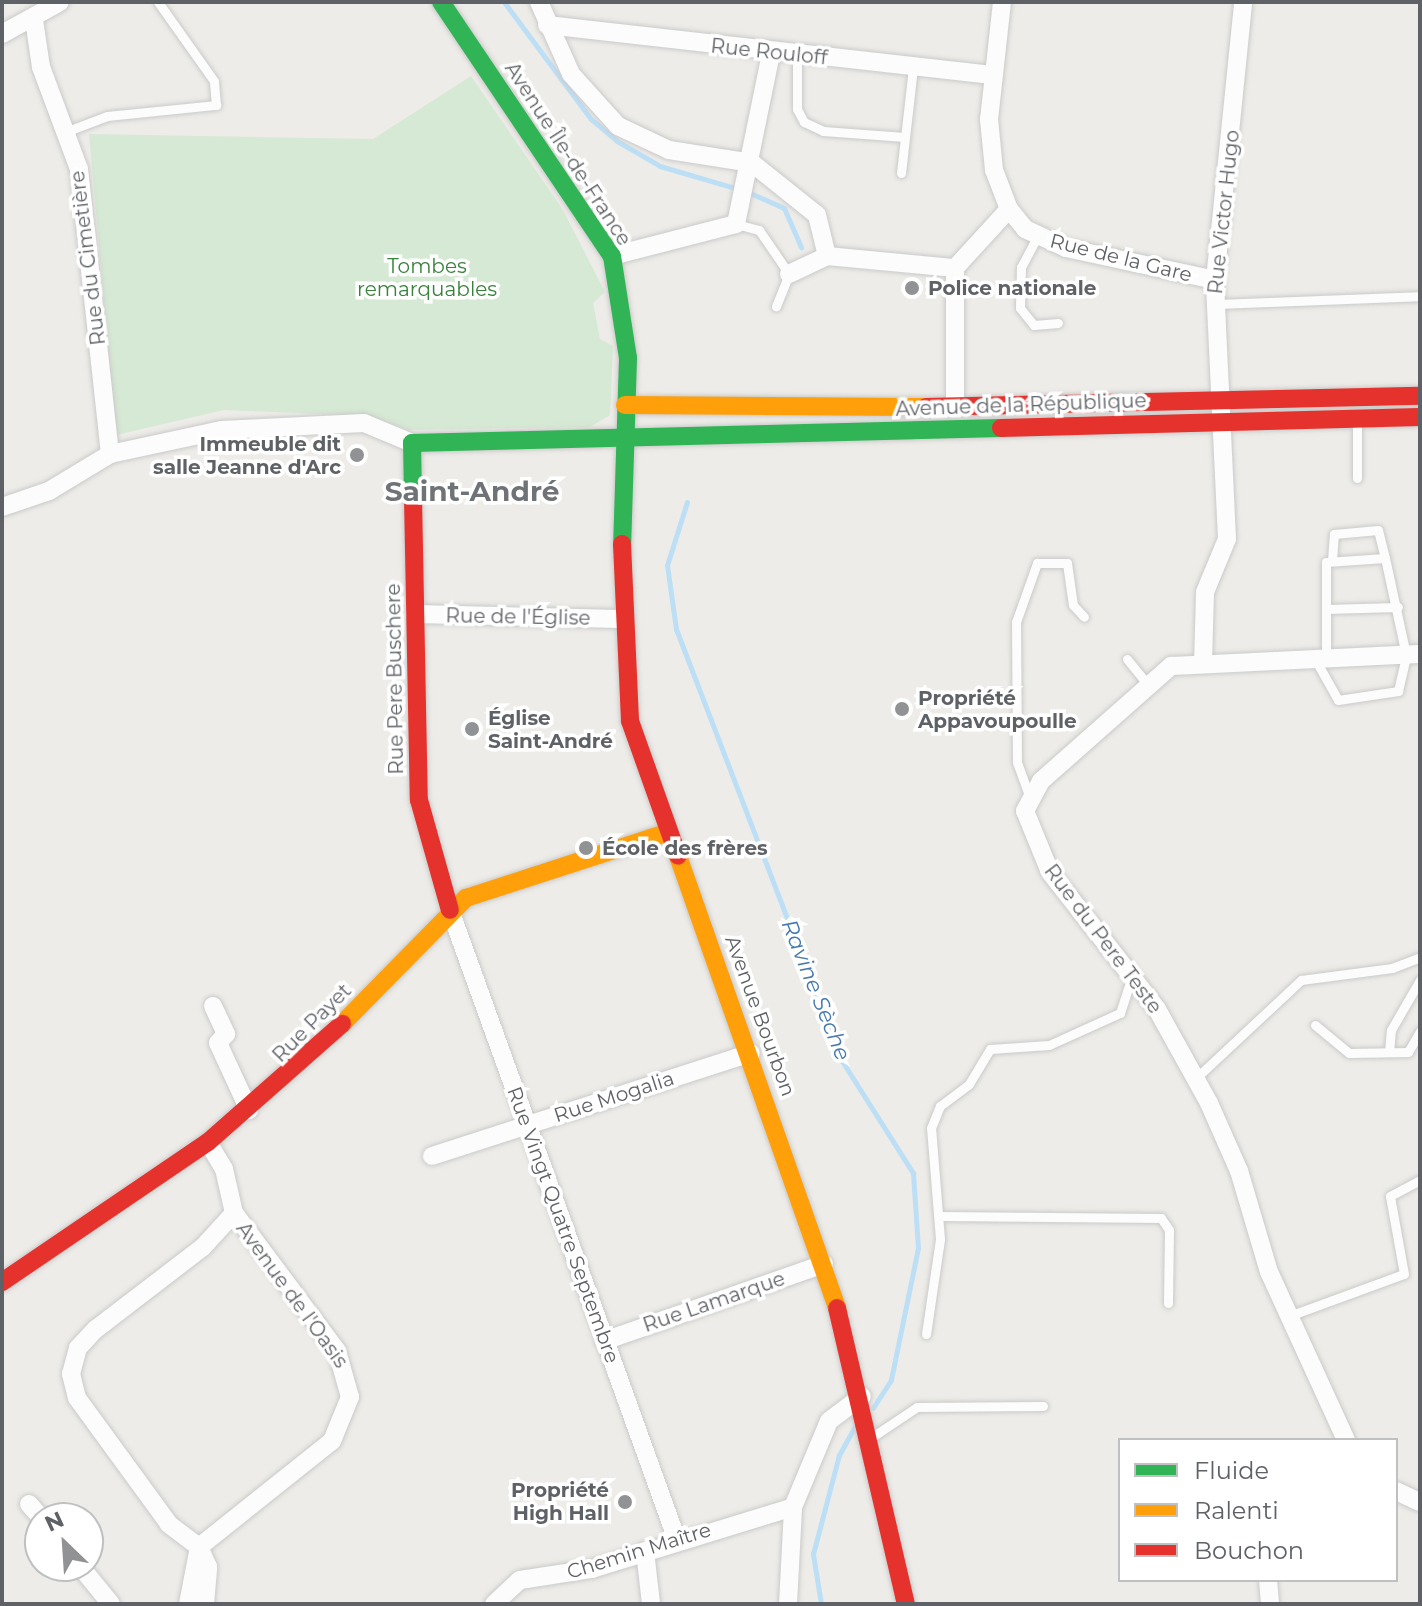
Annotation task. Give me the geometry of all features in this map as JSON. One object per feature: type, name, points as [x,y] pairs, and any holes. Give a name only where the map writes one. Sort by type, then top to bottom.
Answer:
[{"type":"main road","name":"Avenue Île-de-France","points":[[441,2],[612,256],[628,358],[623,438]]},
{"type":"main road","name":"Avenue de la République","points":[[625,405],[955,407],[1420,396]]},
{"type":"main road","name":"Avenue de la République","points":[[412,443],[1420,417]]},
{"type":"main road","name":"Avenue Bourbon","points":[[623,438],[620,619],[630,721],[666,833],[751,1053],[824,1264],[871,1432],[906,1604]]},
{"type":"main road","name":"Rue Pere Buschere","points":[[412,443],[419,800],[450,910]]},
{"type":"main road","name":"Rue Payet","points":[[4,1276],[244,1121],[321,1048],[450,910],[479,892],[666,833]]},
{"type":"street","points":[[2,34],[34,20],[60,2]]},
{"type":"street","points":[[539,2],[571,74],[618,126],[669,150],[751,166],[817,215],[827,256]]},
{"type":"street","name":"Rue de la Gare","points":[[1002,2],[992,75],[994,170],[1009,209],[1037,237],[1215,280]]},
{"type":"street","name":"Rue Victor Hugo","points":[[1203,664],[1205,592],[1227,539],[1215,280],[1220,256],[1243,2]]},
{"type":"street","name":"Rue du Cimetière","points":[[34,20],[41,67],[79,169],[110,454]]},
{"type":"street","name":"Rue Rouloff","points":[[547,25],[797,56],[992,75]]},
{"type":"street","points":[[612,256],[736,224],[751,166],[771,53]]},
{"type":"street","points":[[955,407],[955,268],[1009,209]]},
{"type":"street","points":[[789,274],[827,256],[955,268]]},
{"type":"street","points":[[1194,275],[1220,256]]},
{"type":"street","points":[[2,507],[49,491],[110,454],[222,430],[308,423],[364,423],[412,443]]},
{"type":"street","name":"Rue de l'Église","points":[[415,614],[620,619]]},
{"type":"street","points":[[1030,798],[1171,666],[1413,655]]},
{"type":"street","name":"Rue du Pere Teste","points":[[1030,798],[1024,820],[1050,872],[1133,976],[1195,1079],[1239,1171],[1289,1316],[1343,1437]]},
{"type":"street","name":"Rue Vingt Quatre Septembre","points":[[450,910],[677,1540]]},
{"type":"street","points":[[213,1006],[226,1034],[218,1043],[244,1121]]},
{"type":"street","name":"Rue Mogalia","points":[[432,1156],[751,1053]]},
{"type":"street","points":[[205,1604],[208,1567],[199,1547],[169,1524],[77,1398],[71,1374],[78,1348],[96,1329],[203,1247],[234,1213],[224,1169],[208,1142]]},
{"type":"street","name":"Avenue de l'Oasis","points":[[199,1547],[332,1441],[350,1397],[337,1351],[234,1213]]},
{"type":"street","name":"Rue Lamarque","points":[[604,1341],[824,1264]]},
{"type":"street","points":[[788,1604],[793,1507],[829,1421],[863,1400]]},
{"type":"street","points":[[1398,1492],[1420,1502]]},
{"type":"street","name":"Chemin Maître","points":[[494,1604],[510,1583],[645,1551],[793,1507]]},
{"type":"street","points":[[188,1604],[199,1547]]},
{"type":"street","points":[[645,1551],[651,1604]]},
{"type":"street","points":[[93,1582],[111,1604]]},
{"type":"street","points":[[1268,1582],[1270,1604]]},
{"type":"lane","points":[[65,132],[107,116],[216,105],[214,81],[158,2]]},
{"type":"lane","points":[[797,56],[797,109],[804,122],[823,131],[905,137]]},
{"type":"lane","points":[[901,173],[913,67]]},
{"type":"lane","points":[[736,224],[759,230],[789,274],[776,307]]},
{"type":"lane","points":[[1037,237],[1021,267],[1020,308],[1034,325],[1058,323]]},
{"type":"lane","points":[[1215,304],[1420,296]]},
{"type":"lane","points":[[1357,419],[1357,478]]},
{"type":"lane","points":[[1378,530],[1413,655],[1398,691],[1373,699],[1338,700],[1321,659],[1332,561],[1334,534],[1378,530]]},
{"type":"lane","points":[[1332,561],[1385,558]]},
{"type":"lane","points":[[1030,798],[1017,762],[1016,622],[1037,563],[1067,563],[1073,605],[1084,617]]},
{"type":"lane","points":[[1326,609],[1398,607]]},
{"type":"lane","points":[[1127,659],[1148,685]]},
{"type":"lane","points":[[1195,1079],[1301,980],[1392,968],[1420,957]]},
{"type":"lane","points":[[926,1334],[940,1216],[931,1128],[940,1106],[969,1084],[990,1049],[1049,1045],[1120,1013],[1133,976]]},
{"type":"lane","points":[[1389,1052],[1391,1030],[1420,980]]},
{"type":"lane","points":[[1315,1025],[1345,1051],[1408,1052],[1420,1031]]},
{"type":"lane","points":[[1289,1316],[1404,1274],[1390,1196],[1420,1180]]},
{"type":"lane","points":[[940,1216],[1161,1218],[1169,1230],[1168,1303]]},
{"type":"lane","points":[[871,1432],[917,1407],[1043,1406]]},
{"type":"green space","name":"Tombes remarquables","points":[[471,76],[563,210],[605,292],[593,303],[600,339],[613,346],[610,415],[590,427],[409,430],[371,416],[224,410],[116,435],[89,134],[373,139]]},
{"type":"waterway","name":"Ravine Sèche","points":[[504,2],[591,119],[617,141],[660,166],[738,189]]},
{"type":"waterway","name":"Ravine Sèche","points":[[748,192],[784,208],[801,247]]},
{"type":"waterway","name":"Ravine Sèche","points":[[687,502],[667,565],[676,629],[842,1061],[913,1173],[918,1248],[891,1380],[873,1408]]},
{"type":"waterway","name":"Ravine Sèche","points":[[821,1604],[813,1554],[839,1455],[857,1423]]},
{"type":"traffic: fast","points":[[441,2],[612,256],[628,358],[622,544]]},
{"type":"traffic: fast","points":[[413,498],[412,443],[1001,428]]},
{"type":"traffic: slow","points":[[625,405],[926,407]]},
{"type":"traffic: slow","points":[[342,1024],[466,898],[666,833]]},
{"type":"traffic: slow","points":[[678,856],[837,1308]]},
{"type":"traffic: jam","points":[[926,407],[1420,396]]},
{"type":"traffic: jam","points":[[1001,428],[1420,417]]},
{"type":"traffic: jam","points":[[413,498],[419,800],[450,910]]},
{"type":"traffic: jam","points":[[622,544],[630,721],[678,856]]},
{"type":"traffic: jam","points":[[2,1282],[208,1142],[342,1024]]},
{"type":"traffic: jam","points":[[837,1308],[906,1604]]},
{"type":"place","name":"Police nationale","points":[[912,288]]},
{"type":"place","name":"Immeuble dit salle Jeanne d'Arc","points":[[357,455]]},
{"type":"place","name":"Propriété Appavoupoulle","points":[[902,709]]},
{"type":"place","name":"Église Saint-André","points":[[472,729]]},
{"type":"place","name":"École des frères","points":[[586,848]]},
{"type":"place","name":"Propriété High Hall","points":[[625,1502]]},
{"type":"district","name":"Saint-André","points":[[472,491]]}]
